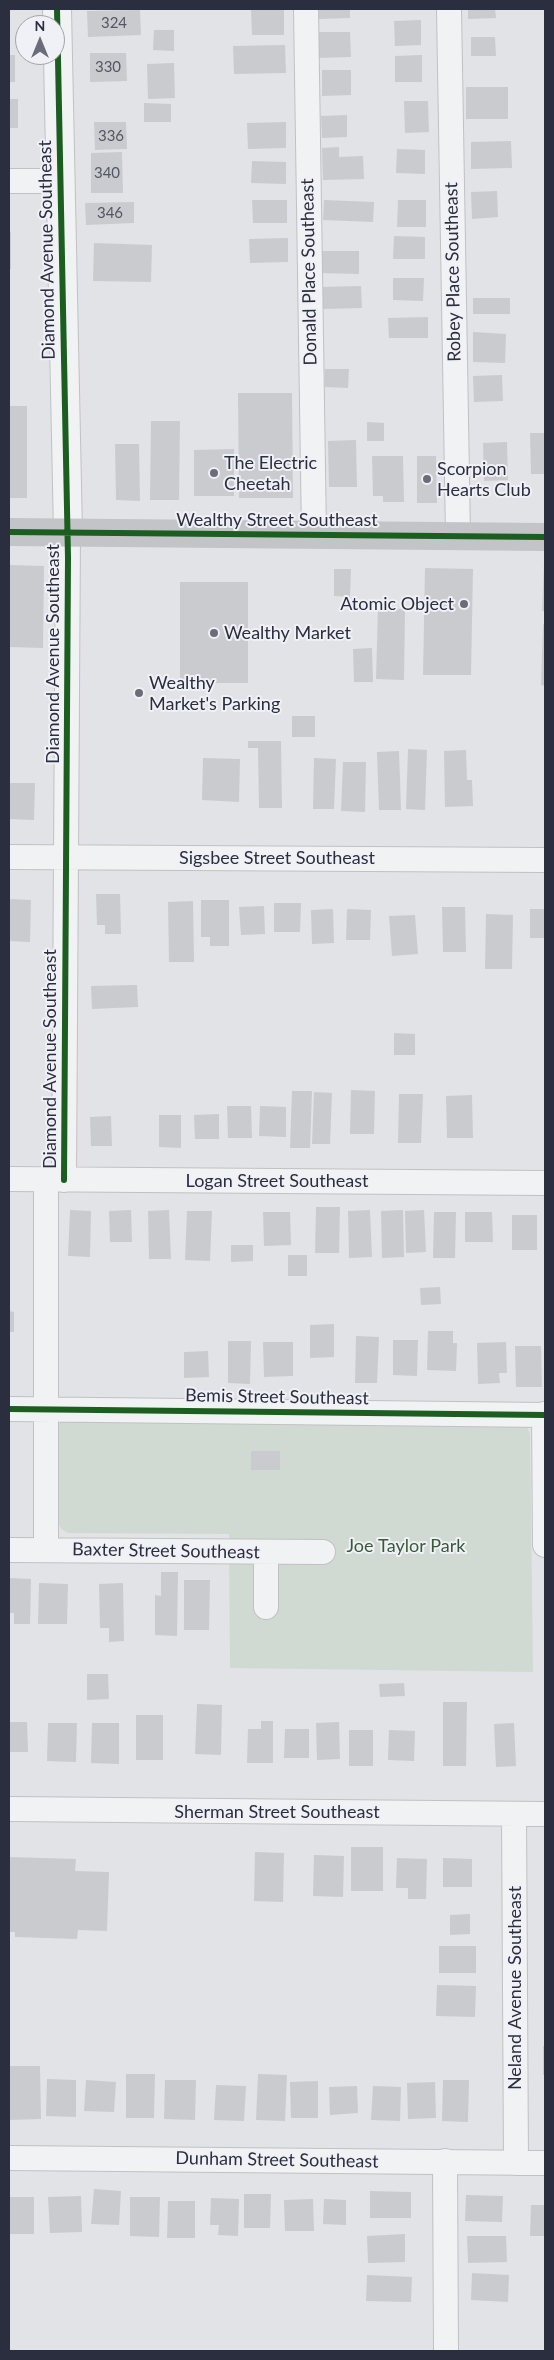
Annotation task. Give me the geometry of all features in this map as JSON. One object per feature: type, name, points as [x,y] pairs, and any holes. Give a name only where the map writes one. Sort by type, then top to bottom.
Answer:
[{"type":"main road","name":"Wealthy Street Southeast","points":[[9,532],[545,537]]},
{"type":"street","name":"Diamond Avenue Southeast","points":[[46,1550],[45,1410],[67,857],[68,533],[57,9]]},
{"type":"street","name":"Donald Place Southeast","points":[[306,9],[314,535]]},
{"type":"street","name":"Robey Place Southeast","points":[[449,9],[458,536]]},
{"type":"street","points":[[9,181],[60,181]]},
{"type":"street","name":"Sigsbee Street Southeast","points":[[9,857],[545,860]]},
{"type":"street","name":"Logan Street Southeast","points":[[9,1179],[545,1183]]},
{"type":"street","name":"Bemis Street Southeast","points":[[9,1409],[545,1414]]},
{"type":"street","points":[[545,1414],[545,1544]]},
{"type":"street","name":"Baxter Street Southeast","points":[[9,1550],[323,1552]]},
{"type":"street","points":[[266,1552],[266,1607]]},
{"type":"street","name":"Sherman Street Southeast","points":[[9,1809],[545,1814]]},
{"type":"street","name":"Neland Avenue Southeast","points":[[514,1814],[516,2162]]},
{"type":"street","name":"Dunham Street Southeast","points":[[9,2158],[545,2163]]},
{"type":"street","points":[[445,2162],[446,2351]]},
{"type":"green space","name":"Joe Taylor Park","points":[[65,1419],[521,1423],[527,1427],[530,1434],[533,1672],[230,1668],[229,1534],[68,1533],[61,1529],[58,1522],[58,1427],[60,1422]]},
{"type":"building","points":[[251,9],[284,9],[284,35],[252,35]]},
{"type":"building","points":[[318,9],[350,9],[350,18],[319,19]]},
{"type":"building","points":[[468,9],[495,9],[496,18],[468,19]]},
{"type":"building","points":[[140,10],[141,35],[88,37],[87,11]]},
{"type":"building","points":[[421,20],[421,45],[395,46],[394,21]]},
{"type":"building","points":[[154,30],[174,30],[174,51],[153,50]]},
{"type":"building","points":[[317,32],[350,32],[351,57],[317,58]]},
{"type":"building","points":[[471,37],[495,37],[496,56],[471,56]]},
{"type":"building","points":[[285,45],[286,73],[234,74],[233,46]]},
{"type":"building","points":[[90,53],[126,53],[127,81],[90,82]]},
{"type":"building","points":[[9,55],[15,55],[15,82],[9,82]]},
{"type":"building","points":[[422,55],[422,82],[395,82],[395,56]]},
{"type":"building","points":[[174,63],[175,98],[148,99],[147,64]]},
{"type":"building","points":[[322,70],[351,70],[351,95],[322,96]]},
{"type":"building","points":[[466,87],[508,87],[508,119],[466,119]]},
{"type":"building","points":[[9,99],[18,99],[18,128],[9,128]]},
{"type":"building","points":[[404,101],[428,101],[429,132],[405,133]]},
{"type":"building","points":[[144,103],[171,104],[171,122],[144,122]]},
{"type":"building","points":[[347,115],[347,137],[322,138],[321,116]]},
{"type":"building","points":[[94,122],[126,122],[127,149],[95,150]]},
{"type":"building","points":[[286,122],[286,148],[248,149],[247,123]]},
{"type":"building","points":[[511,141],[512,168],[471,169],[471,142]]},
{"type":"building","points":[[339,147],[339,157],[363,156],[364,179],[323,180],[322,148]]},
{"type":"building","points":[[397,149],[425,150],[425,174],[396,173]]},
{"type":"building","points":[[122,152],[123,193],[91,193],[91,153]]},
{"type":"building","points":[[252,161],[286,162],[286,184],[251,183]]},
{"type":"building","points":[[497,191],[498,217],[472,219],[471,192]]},
{"type":"building","points":[[252,200],[287,200],[287,223],[253,223]]},
{"type":"building","points":[[324,200],[374,202],[373,222],[323,220]]},
{"type":"building","points":[[398,200],[426,200],[426,227],[397,227]]},
{"type":"building","points":[[134,202],[134,223],[86,225],[85,203]]},
{"type":"building","points":[[9,232],[11,232],[11,269],[9,269]]},
{"type":"building","points":[[394,236],[425,237],[425,259],[393,259]]},
{"type":"building","points":[[288,238],[288,262],[250,263],[249,239]]},
{"type":"building","points":[[94,243],[152,245],[151,282],[93,281]]},
{"type":"building","points":[[321,251],[359,251],[359,274],[321,273]]},
{"type":"building","points":[[393,278],[424,278],[423,301],[393,300]]},
{"type":"building","points":[[361,286],[362,308],[323,309],[322,287]]},
{"type":"building","points":[[473,298],[510,298],[510,314],[473,314]]},
{"type":"building","points":[[428,317],[428,338],[389,338],[388,318]]},
{"type":"building","points":[[473,332],[506,334],[505,363],[473,362]]},
{"type":"building","points":[[325,369],[349,369],[348,388],[325,387]]},
{"type":"building","points":[[502,375],[503,401],[474,402],[473,376]]},
{"type":"building","points":[[238,393],[292,393],[293,498],[239,498]]},
{"type":"building","points":[[9,406],[27,406],[27,498],[9,498]]},
{"type":"building","points":[[151,421],[180,421],[179,500],[150,500]]},
{"type":"building","points":[[367,422],[384,423],[384,441],[367,441]]},
{"type":"building","points":[[530,433],[545,433],[545,474],[531,474]]},
{"type":"building","points":[[356,440],[357,487],[329,487],[328,441]]},
{"type":"building","points":[[507,442],[508,480],[484,481],[483,443]]},
{"type":"building","points":[[115,444],[139,444],[140,501],[116,500]]},
{"type":"building","name":"The Electric Cheetah","points":[[234,449],[234,496],[194,496],[194,450]]},
{"type":"building","points":[[372,456],[403,456],[404,502],[383,502],[383,496],[373,496]]},
{"type":"building","name":"Scorpion Hearts Club","points":[[417,456],[436,456],[437,503],[417,503]]},
{"type":"building","points":[[544,563],[545,611],[542,611]]},
{"type":"building","points":[[9,565],[44,566],[43,648],[9,647]]},
{"type":"building","points":[[425,568],[473,569],[471,675],[423,675]]},
{"type":"building","points":[[334,569],[351,569],[350,597],[334,596]]},
{"type":"building","name":"Wealthy Market","points":[[180,582],[248,582],[248,683],[180,683]]},
{"type":"building","points":[[378,608],[405,609],[404,680],[376,679]]},
{"type":"building","points":[[543,624],[545,625],[545,686],[541,685]]},
{"type":"building","points":[[372,648],[373,682],[354,682],[353,649]]},
{"type":"building","points":[[292,716],[315,716],[315,737],[292,737]]},
{"type":"building","points":[[248,741],[281,741],[282,808],[259,808],[258,748],[248,748]]},
{"type":"building","points":[[408,749],[427,750],[425,810],[406,809]]},
{"type":"building","points":[[466,750],[467,780],[472,780],[473,806],[445,807],[444,751]]},
{"type":"building","points":[[399,751],[401,810],[379,810],[377,752]]},
{"type":"building","points":[[203,758],[240,759],[239,802],[202,800]]},
{"type":"building","points":[[314,758],[336,759],[334,809],[313,809]]},
{"type":"building","points":[[343,762],[366,762],[365,812],[341,811]]},
{"type":"building","points":[[9,783],[35,783],[34,820],[9,819]]},
{"type":"building","points":[[96,894],[120,894],[121,934],[105,934],[105,925],[97,925]]},
{"type":"building","points":[[9,899],[31,900],[30,942],[9,941]]},
{"type":"building","points":[[201,900],[229,900],[229,946],[210,946],[210,937],[201,937]]},
{"type":"building","points":[[193,901],[194,962],[169,962],[168,902]]},
{"type":"building","points":[[274,903],[301,903],[300,932],[274,932]]},
{"type":"building","points":[[264,906],[265,934],[241,935],[239,907]]},
{"type":"building","points":[[442,907],[465,907],[466,952],[443,952]]},
{"type":"building","points":[[333,909],[334,943],[312,944],[311,910]]},
{"type":"building","points":[[347,909],[371,910],[370,940],[346,940]]},
{"type":"building","points":[[530,909],[545,909],[545,938],[530,938]]},
{"type":"building","points":[[486,914],[513,915],[512,969],[485,969]]},
{"type":"building","points":[[415,915],[418,954],[392,956],[389,916]]},
{"type":"building","points":[[137,985],[138,1007],[92,1009],[91,986]]},
{"type":"building","points":[[394,1033],[415,1034],[415,1055],[394,1055]]},
{"type":"building","points":[[351,1090],[375,1091],[374,1134],[350,1134]]},
{"type":"building","points":[[292,1091],[312,1091],[310,1148],[290,1148]]},
{"type":"building","points":[[314,1092],[332,1093],[330,1144],[312,1144]]},
{"type":"building","points":[[399,1094],[423,1094],[421,1143],[398,1143]]},
{"type":"building","points":[[472,1095],[473,1138],[447,1138],[446,1096]]},
{"type":"building","points":[[227,1106],[251,1106],[252,1138],[228,1138]]},
{"type":"building","points":[[260,1106],[286,1107],[286,1137],[259,1136]]},
{"type":"building","points":[[219,1114],[219,1139],[195,1139],[194,1115]]},
{"type":"building","points":[[159,1115],[181,1115],[181,1148],[159,1147]]},
{"type":"building","points":[[111,1116],[112,1146],[91,1146],[90,1117]]},
{"type":"building","points":[[316,1207],[340,1207],[339,1253],[315,1253]]},
{"type":"building","points":[[70,1210],[91,1211],[90,1257],[68,1256]]},
{"type":"building","points":[[131,1210],[132,1242],[110,1242],[109,1211]]},
{"type":"building","points":[[169,1210],[171,1259],[149,1259],[148,1211]]},
{"type":"building","points":[[370,1210],[372,1257],[349,1258],[348,1211]]},
{"type":"building","points":[[403,1210],[404,1257],[382,1258],[381,1211]]},
{"type":"building","points":[[424,1210],[426,1252],[406,1253],[405,1211]]},
{"type":"building","points":[[187,1211],[212,1211],[210,1261],[185,1260]]},
{"type":"building","points":[[263,1212],[290,1212],[291,1245],[264,1246]]},
{"type":"building","points":[[434,1212],[456,1212],[455,1258],[433,1258]]},
{"type":"building","points":[[465,1212],[492,1212],[493,1242],[465,1242]]},
{"type":"building","points":[[512,1215],[537,1215],[537,1250],[512,1250]]},
{"type":"building","points":[[231,1245],[253,1245],[253,1261],[231,1262]]},
{"type":"building","points":[[288,1255],[307,1255],[307,1276],[288,1276]]},
{"type":"building","points":[[440,1287],[441,1304],[421,1305],[420,1288]]},
{"type":"building","points":[[9,1311],[14,1312],[14,1332],[9,1332]]},
{"type":"building","points":[[334,1324],[334,1357],[310,1358],[310,1325]]},
{"type":"building","points":[[428,1331],[453,1331],[453,1343],[457,1343],[456,1371],[427,1370]]},
{"type":"building","points":[[356,1336],[379,1337],[377,1383],[355,1383]]},
{"type":"building","points":[[393,1340],[418,1340],[417,1376],[393,1375]]},
{"type":"building","points":[[228,1341],[251,1341],[250,1384],[228,1383]]},
{"type":"building","points":[[263,1342],[293,1342],[293,1376],[264,1377]]},
{"type":"building","points":[[506,1342],[507,1373],[499,1373],[500,1383],[478,1384],[477,1343]]},
{"type":"building","points":[[515,1346],[541,1346],[542,1387],[516,1387]]},
{"type":"building","points":[[208,1351],[209,1377],[184,1378],[184,1352]]},
{"type":"building","points":[[251,1451],[280,1451],[280,1470],[251,1470]]},
{"type":"building","points":[[161,1572],[178,1572],[177,1636],[155,1635],[155,1595],[161,1596]]},
{"type":"building","points":[[9,1578],[31,1579],[30,1624],[14,1624],[14,1613],[9,1613]]},
{"type":"building","points":[[184,1580],[210,1580],[209,1630],[184,1630]]},
{"type":"building","points":[[39,1583],[68,1584],[67,1624],[38,1624]]},
{"type":"building","points":[[123,1583],[124,1641],[109,1642],[109,1628],[100,1628],[99,1584]]},
{"type":"building","points":[[87,1674],[108,1674],[109,1699],[87,1700]]},
{"type":"building","points":[[404,1683],[405,1696],[380,1697],[379,1684]]},
{"type":"building","points":[[443,1702],[467,1702],[466,1766],[443,1766]]},
{"type":"building","points":[[197,1704],[222,1705],[221,1755],[195,1754]]},
{"type":"building","points":[[136,1715],[163,1715],[163,1760],[136,1760]]},
{"type":"building","points":[[261,1721],[273,1721],[273,1763],[247,1763],[248,1729],[261,1729]]},
{"type":"building","points":[[9,1722],[27,1722],[28,1752],[9,1752]]},
{"type":"building","points":[[339,1722],[340,1759],[317,1760],[316,1723]]},
{"type":"building","points":[[48,1723],[77,1723],[76,1762],[47,1761]]},
{"type":"building","points":[[92,1723],[119,1723],[119,1764],[91,1763]]},
{"type":"building","points":[[514,1723],[516,1766],[496,1767],[494,1724]]},
{"type":"building","points":[[285,1729],[309,1729],[309,1758],[284,1758]]},
{"type":"building","points":[[349,1730],[373,1730],[373,1766],[349,1766]]},
{"type":"building","points":[[389,1730],[415,1731],[414,1761],[388,1760]]},
{"type":"building","points":[[351,1847],[383,1847],[383,1891],[351,1891]]},
{"type":"building","points":[[255,1852],[284,1853],[283,1902],[254,1901]]},
{"type":"building","points":[[314,1855],[344,1856],[343,1897],[313,1896]]},
{"type":"building","points":[[9,1857],[76,1859],[75,1871],[109,1872],[107,1931],[78,1930],[77,1939],[15,1937],[15,1932],[9,1932]]},
{"type":"building","points":[[397,1858],[427,1859],[426,1899],[408,1899],[408,1888],[396,1888]]},
{"type":"building","points":[[443,1858],[472,1859],[472,1887],[443,1887]]},
{"type":"building","points":[[470,1914],[470,1934],[450,1935],[450,1915]]},
{"type":"building","points":[[439,1946],[476,1946],[476,1973],[439,1973]]},
{"type":"building","points":[[437,1985],[476,1986],[475,2017],[436,2016]]},
{"type":"building","points":[[543,2046],[545,2046],[545,2075],[543,2075]]},
{"type":"building","points":[[9,2066],[40,2066],[41,2119],[9,2120]]},
{"type":"building","points":[[126,2074],[155,2074],[154,2118],[126,2118]]},
{"type":"building","points":[[258,2074],[287,2075],[285,2121],[256,2120]]},
{"type":"building","points":[[47,2079],[76,2080],[76,2117],[46,2116]]},
{"type":"building","points":[[86,2080],[116,2082],[114,2112],[84,2111]]},
{"type":"building","points":[[165,2080],[196,2080],[195,2120],[164,2119]]},
{"type":"building","points":[[443,2080],[469,2080],[468,2122],[442,2121]]},
{"type":"building","points":[[318,2081],[318,2118],[291,2118],[290,2082]]},
{"type":"building","points":[[435,2082],[436,2118],[408,2119],[407,2083]]},
{"type":"building","points":[[216,2085],[246,2086],[244,2121],[214,2120]]},
{"type":"building","points":[[357,2086],[358,2113],[330,2115],[329,2087]]},
{"type":"building","points":[[373,2086],[401,2087],[400,2121],[371,2120]]},
{"type":"building","points":[[94,2189],[121,2191],[119,2225],[91,2224]]},
{"type":"building","points":[[370,2191],[411,2192],[411,2218],[370,2218]]},
{"type":"building","points":[[244,2194],[271,2194],[270,2228],[244,2228]]},
{"type":"building","points":[[466,2195],[503,2196],[502,2222],[465,2221]]},
{"type":"building","points":[[81,2196],[82,2232],[50,2233],[48,2197]]},
{"type":"building","points":[[9,2197],[34,2197],[34,2234],[9,2234]]},
{"type":"building","points":[[130,2197],[160,2197],[159,2237],[130,2236]]},
{"type":"building","points":[[211,2198],[239,2199],[238,2236],[218,2235],[219,2225],[210,2225]]},
{"type":"building","points":[[313,2199],[314,2231],[285,2231],[284,2200]]},
{"type":"building","points":[[324,2199],[346,2200],[346,2225],[323,2224]]},
{"type":"building","points":[[168,2201],[195,2201],[195,2238],[167,2238]]},
{"type":"building","points":[[531,2205],[545,2205],[545,2236],[530,2236]]},
{"type":"building","points":[[405,2234],[405,2262],[368,2263],[367,2236]]},
{"type":"building","points":[[467,2236],[506,2236],[507,2262],[468,2263]]},
{"type":"building","points":[[472,2273],[509,2275],[508,2302],[471,2300]]},
{"type":"building","points":[[367,2275],[412,2277],[411,2302],[366,2301]]},
{"type":"cycle path","points":[[57,9],[68,558],[64,1180]]},
{"type":"cycle path","points":[[9,532],[545,537]]},
{"type":"cycle path","points":[[9,1409],[545,1415]]},
{"type":"place","name":"The Electric Cheetah","points":[[214,473]]},
{"type":"place","name":"Scorpion Hearts Club","points":[[427,479]]},
{"type":"place","name":"Atomic Object","points":[[464,604]]},
{"type":"place","name":"Wealthy Market","points":[[214,633]]},
{"type":"place","name":"Wealthy Market's Parking","points":[[139,693]]}]
